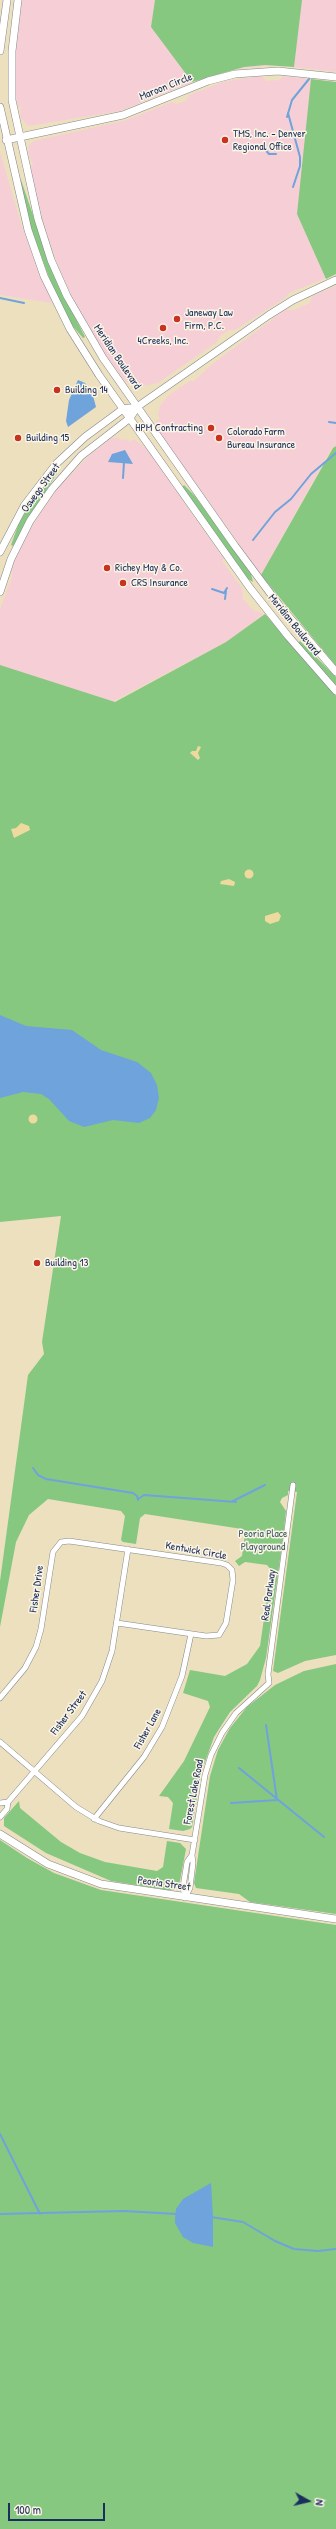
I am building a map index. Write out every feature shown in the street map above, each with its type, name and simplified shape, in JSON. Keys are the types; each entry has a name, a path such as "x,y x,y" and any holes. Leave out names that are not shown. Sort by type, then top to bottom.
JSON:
{"main road":[{"path":"0,51 2,13 7,0"},
{"name":"Meridian Boulevard","path":"18,0 15,21 11,88 19,137 38,220 60,281 89,337 137,407 261,581 336,672"},
{"path":"2,13 15,21"},
{"path":"1,26 15,21"},
{"name":"Maroon Circle","path":"6,140 126,114 211,80 235,74 278,71 336,77"},
{"name":"Meridian Boulevard","path":"0,107 6,140 26,223 49,287 75,338 123,409 257,598 336,691"},
{"path":"137,407 281,307 336,280"},
{"name":"Oswego Street","path":"0,552 7,536 27,501 57,463 85,437 123,409 137,407"},
{"name":"Oswego Street","path":"0,592 18,543 49,492 78,459 130,418 137,407"},
{"name":"Peoria Street","path":"0,1834 34,1857 74,1876 114,1887 336,1919"}],"street":[{"name":"Real Parkway","path":"269,1683 268,1670 293,1485"},
{"name":"Fisher Drive","path":"0,1698 25,1668 37,1644 52,1555 56,1546 60,1542 69,1540 128,1549"},
{"name":"Fisher Street","path":"0,1817 7,1809 8,1802 76,1723 96,1693 109,1662 117,1623 128,1549"},
{"name":"Kentwick Circle","path":"117,1623 213,1636 223,1631 233,1580 231,1568 221,1563 128,1549"},
{"name":"Fisher Lane","path":"94,1819 141,1761 162,1727 181,1681 191,1634"},
{"name":"Forest Lake Road","path":"185,1898 190,1888 193,1863 192,1855 206,1775 216,1745 239,1709 269,1683"},
{"path":"0,1742 76,1807 94,1819 116,1827 195,1840"},
{"path":"0,1803 8,1802"}],"shaded area":[{"path":"22,0 336,0 336,72 277,65 234,69 205,77 120,111 29,126 20,117 21,106 17,106 14,78 15,45"},
{"path":"261,76 267,81 279,80 284,76 336,82 336,274 289,293 285,298 235,330 229,330 220,336 217,342 158,383 136,386 133,382 131,385 123,379 102,350 75,303 60,272 40,214 30,167 33,165 28,153 29,145 34,141 127,120 172,102 177,104 187,100 189,95 226,81"},
{"path":"0,152 21,224 52,303 0,295"},
{"path":"336,286 336,446 332,448 261,575 159,432 156,421 160,419 158,415 160,406 169,395 190,381 194,381 211,365 285,310 294,310 310,303 312,296"},
{"path":"119,437 120,440 127,439 130,442 134,439 146,448 224,559 222,561 242,588 243,599 253,610 265,614 226,642 0,761 0,609 12,577 11,568 26,535 56,489 90,455 110,439"}],"green space":[{"path":"155,0 302,0 294,67 265,65 244,67 192,82 151,27"},
{"path":"311,79 336,82 336,274 326,279 297,214"},
{"path":"19,180 21,180 53,273 85,337 83,338 71,324 50,280 31,229"},
{"path":"336,446 336,666 261,575 333,448"},
{"path":"55,471 57,473 13,546 11,545 20,520"},
{"path":"184,485 195,496 251,574 253,582 248,579 182,487"},
{"name":"Peoria Place Playground","path":"265,614 336,696 336,1655 305,1661 278,1673 273,1671 297,1492 288,1491 288,1495 282,1498 280,1502 286,1511 283,1538 266,1658 260,1680 257,1686 230,1712 214,1737 201,1773 192,1827 183,1831 169,1829 173,1803 168,1797 159,1796 184,1761 210,1707 208,1701 183,1693 190,1670 225,1676 247,1664 260,1646 271,1570 267,1565 245,1562 239,1566 235,1561 242,1556 245,1534 242,1529 145,1514 140,1518 136,1544 123,1542 121,1540 125,1516 121,1511 48,1499 29,1515 16,1542 0,1627 0,1581 28,1375 44,1354 42,1342 61,1216 0,1222 0,665 115,702 226,642"},
{"path":"300,641 336,677 336,686 298,643"},
{"path":"336,1664 336,1914 250,1902 239,1894 196,1888 194,1883 210,1776 218,1750 230,1728 247,1707 275,1685 304,1671"},
{"path":"19,1801 20,1808 61,1842 80,1853 105,1862 157,1871 163,1867 167,1841 180,1843 186,1849 179,1886 174,1890 167,1890 111,1881 46,1853 4,1826 4,1818"},
{"path":"0,1840 27,1858 54,1873 101,1890 336,1925 336,2529 0,2529"}],"sand":[{"path":"198,746 201,747 198,753 200,758 198,760 190,753 192,751 196,751"},
{"path":"21,823 29,826 30,830 14,838 11,829 16,828"},
{"path":"249,869 254,874 249,879 244,874"},
{"path":"229,879 235,882 234,886 220,884 221,881"},
{"path":"278,912 281,916 279,921 270,924 265,921 265,916"},
{"path":"31,1115 35,1115 37,1119 35,1123 31,1123 29,1121 29,1117"}],"water":[{"path":"78,380 85,383 92,392 96,407 68,427 66,421 69,400"},
{"path":"125,450 133,464 108,462 112,454"},
{"path":"0,1015 26,1026 72,1030 101,1050 137,1062 151,1073 157,1085 159,1098 156,1110 150,1118 139,1123 113,1120 84,1127 69,1121 49,1099 41,1094 23,1092 0,1098"},
{"path":"211,2183 213,2247 193,2243 183,2237 175,2223 176,2209 183,2199"}],"waterway":[{"path":"287,117 292,100 309,79"},
{"path":"288,113 300,157 300,166 293,187"},
{"path":"259,147 263,147 269,154 276,154"},
{"path":"0,298 24,303"},
{"path":"329,422 336,423"},
{"path":"253,540 275,512 291,499 311,474 336,453"},
{"path":"123,478 124,462"},
{"path":"212,589 224,593 227,588"},
{"path":"225,599 226,591"},
{"path":"33,1468 38,1475 46,1479 133,1493 137,1496 138,1500"},
{"path":"233,1501 265,1485"},
{"path":"138,1499 144,1495 236,1502"},
{"path":"231,1803 277,1800 266,1725"},
{"path":"239,1768 324,1837"},
{"path":"0,2134 40,2214"},
{"path":"0,2214 124,2211 177,2214"},
{"path":"211,2217 243,2222 275,2241 294,2249 318,2251 336,2249"}],"place":[{"name":"TMS, Inc. - Denver Regional Office","path":"225,140"},
{"name":"Janeway Law Firm, P.C.","path":"177,319"},
{"name":"4Creeks, Inc.","path":"163,328"},
{"name":"Building 14","path":"57,390"},
{"name":"HPM Contracting","path":"211,428"},
{"name":"Building 15","path":"18,438"},
{"name":"Colorado Farm Bureau Insurance","path":"219,438"},
{"name":"Richey May & Co.","path":"107,568"},
{"name":"CRS Insurance","path":"123,583"},
{"name":"Building 13","path":"37,1263"}]}
